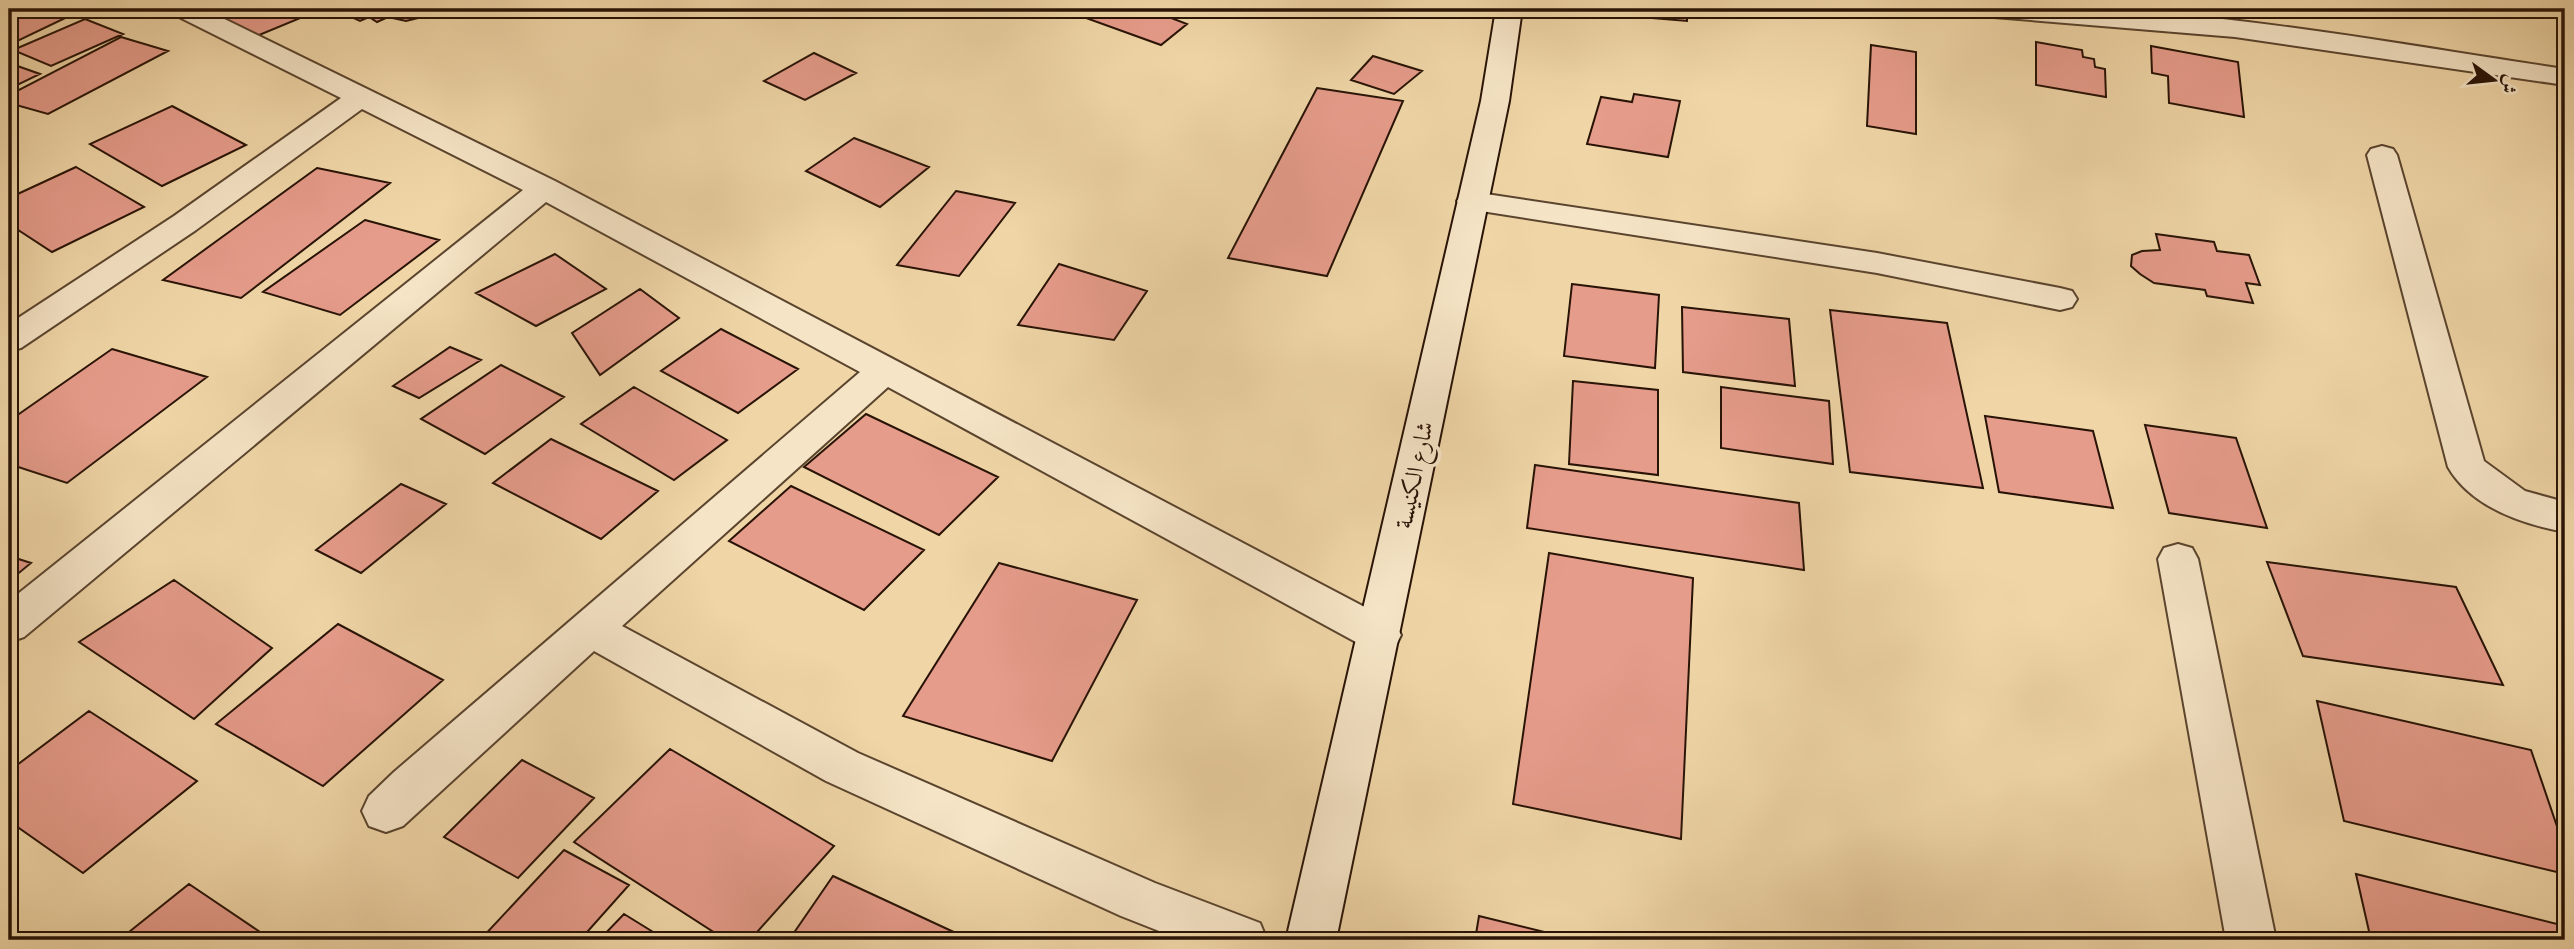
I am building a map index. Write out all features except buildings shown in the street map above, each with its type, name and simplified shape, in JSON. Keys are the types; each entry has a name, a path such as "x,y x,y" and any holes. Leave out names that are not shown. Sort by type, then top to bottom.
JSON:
{"street":[{"path":"184,9 544,188 1380,635"},
{"name":"شارع الكنيسة","path":"1311,940 1473,201 1494,101 1509,9"},
{"path":"1994,9 2235,29 2565,77"},
{"path":"9,340 185,223 359,97"},
{"path":"2382,155 2467,467 2496,494 2523,508 2565,517"},
{"path":"9,625 544,188"},
{"path":"1473,201 1877,263 2060,299"},
{"path":"386,811 589,628 884,371"},
{"path":"2178,559 2250,940"},
{"path":"589,628 842,767 1139,900 1242,940"}]}
